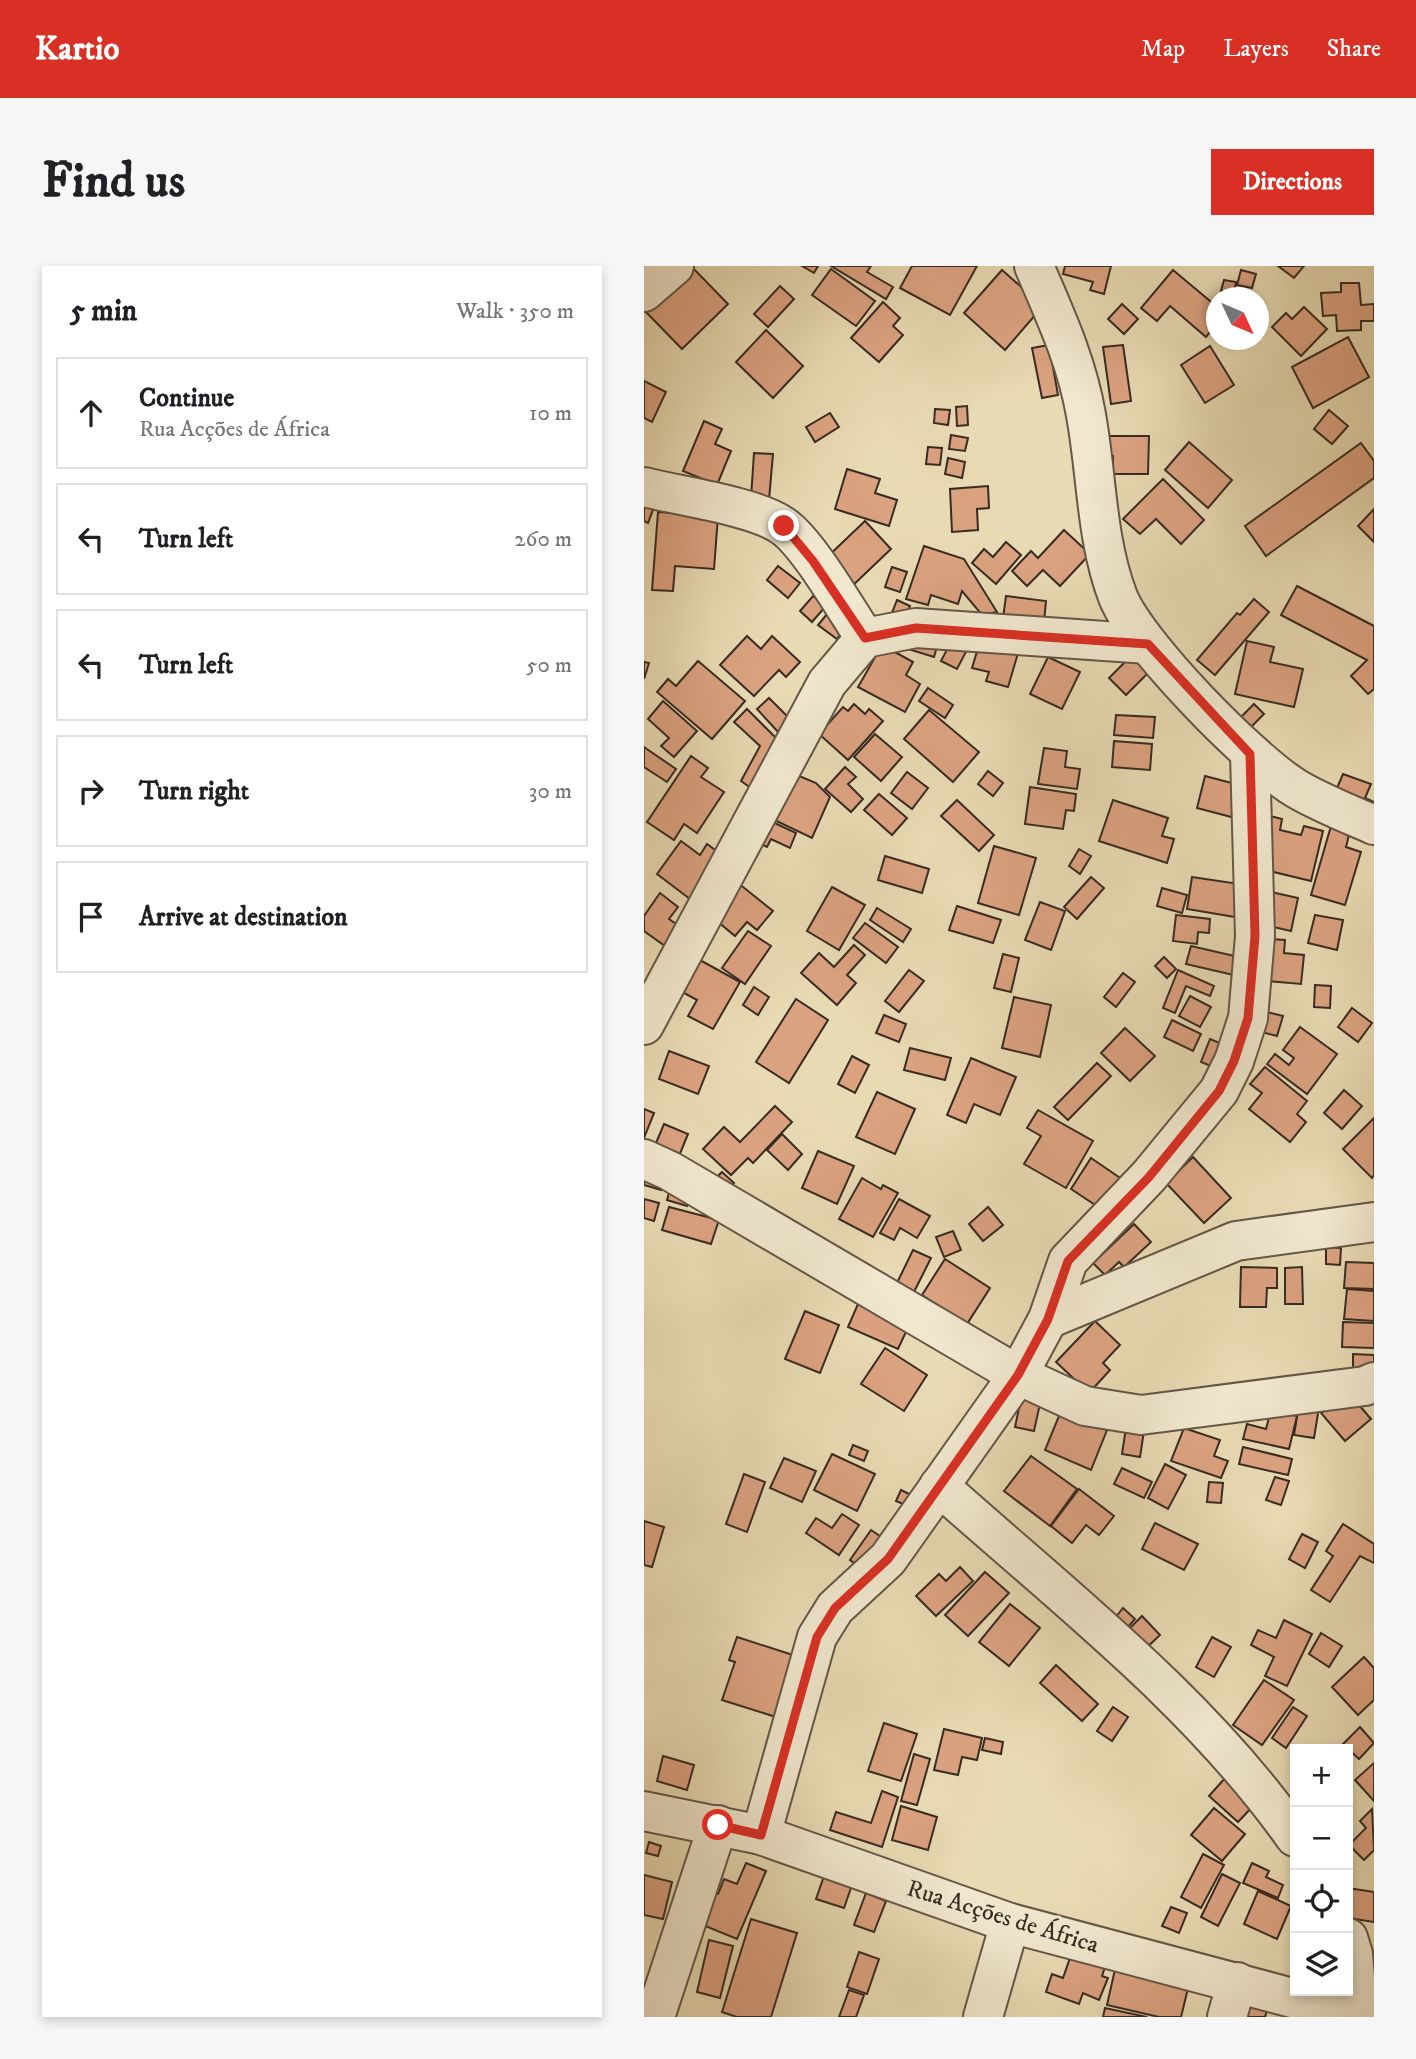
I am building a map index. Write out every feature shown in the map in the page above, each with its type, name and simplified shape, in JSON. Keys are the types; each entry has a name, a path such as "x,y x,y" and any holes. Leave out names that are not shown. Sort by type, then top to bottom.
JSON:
{"street":[{"path":"644,292 674,266"},
{"path":"1034,266 1072,357 1086,414 1105,549 1119,599 1148,644 1250,754 1297,789 1374,825"},
{"path":"644,487 754,514 784,526 813,561 865,638"},
{"path":"644,1025 827,683 865,638 916,628 1148,644"},
{"path":"761,1835 817,1637 835,1608 888,1559 1018,1375 1048,1319 1068,1261 1149,1177 1219,1091 1234,1061 1248,1018 1255,936 1250,754"},
{"path":"644,1159 670,1171 1018,1375 1086,1406 1141,1415 1365,1385 1374,1381"},
{"path":"1048,1319 1236,1241 1374,1222"},
{"path":"939,1486 1167,1690 1257,1783 1290,1830"},
{"name":"Rua Acções de África","path":"644,1811 761,1835 1232,2000 1361,2016"},
{"path":"654,2017 718,1825"},
{"path":"983,2017 1010,1923"},
{"path":"1353,1954 1361,2016"}],"building":[{"path":"691,266 728,304 682,349 645,311"},
{"path":"802,266 818,266 814,273"},
{"path":"831,266 871,266 867,272 893,287 886,299"},
{"path":"912,266 977,266 950,315 900,288"},
{"path":"1065,266 1111,266 1104,294 1090,290 1093,282 1063,274"},
{"path":"1278,266 1304,266 1294,278"},
{"path":"831,269 875,301 856,326 812,295"},
{"path":"1002,270 1043,306 1005,350 964,313"},
{"path":"1173,270 1206,298 1206,337 1170,306 1157,321 1141,308"},
{"path":"1241,270 1256,274 1252,287 1237,285"},
{"path":"1224,280 1236,282 1235,287 1222,287"},
{"path":"1341,283 1359,283 1361,305 1374,304 1374,321 1361,321 1361,330 1337,331 1336,315 1323,316 1321,293 1341,292"},
{"path":"780,286 794,299 768,327 754,314"},
{"path":"883,302 900,318 893,326 903,335 879,362 851,338"},
{"path":"1122,304 1138,319 1124,334 1108,319"},
{"path":"1304,307 1327,329 1301,356 1272,327 1286,313 1292,319"},
{"path":"766,330 803,366 773,398 736,362"},
{"path":"1348,337 1369,377 1313,408 1292,367"},
{"path":"1049,345 1058,395 1042,398 1032,348"},
{"path":"1123,345 1131,401 1111,404 1103,347"},
{"path":"1206,349 1212,350 1234,385 1205,403 1181,365"},
{"path":"644,381 666,392 652,422 644,418"},
{"path":"967,406 968,425 957,426 956,407"},
{"path":"935,409 950,410 948,425 934,423"},
{"path":"1329,410 1348,426 1332,444 1314,429"},
{"path":"830,413 839,427 815,442 806,427"},
{"path":"704,421 722,429 715,444 731,451 717,485 683,471"},
{"path":"951,435 968,438 965,451 949,449"},
{"path":"1102,436 1149,436 1148,474 1113,474 1113,456 1102,456"},
{"path":"1189,442 1232,480 1208,508 1165,470"},
{"path":"1361,443 1374,461 1374,478 1266,556 1245,526"},
{"path":"928,447 942,448 940,465 926,464"},
{"path":"754,453 773,454 769,500 751,498"},
{"path":"948,458 965,462 962,478 945,474"},
{"path":"847,469 880,479 875,493 897,500 889,526 835,509"},
{"path":"1163,479 1204,520 1181,544 1156,519 1140,534 1123,519"},
{"path":"988,486 989,508 977,509 978,530 952,532 950,489"},
{"path":"644,494 657,499 648,523 644,521"},
{"path":"1374,509 1374,542 1358,526"},
{"path":"658,512 718,516 714,569 675,566 673,591 652,590"},
{"path":"865,521 891,549 849,589 823,561"},
{"path":"1064,530 1090,554 1060,586 1043,570 1027,586 1012,571 1031,551 1038,558"},
{"path":"1006,542 1021,555 996,584 972,563 984,549 993,557"},
{"path":"924,546 964,559 997,612 982,615 962,591 958,604 931,595 928,605 906,599"},
{"path":"778,566 800,583 788,598 767,580"},
{"path":"892,567 907,572 900,592 885,587"},
{"path":"1297,586 1374,626 1374,689 1368,694 1351,676 1367,660 1281,615"},
{"path":"813,596 826,606 812,622 800,611"},
{"path":"1006,596 1046,601 1044,622 1003,618"},
{"path":"1254,599 1269,612 1215,675 1197,660 1237,613 1240,615"},
{"path":"897,600 910,606 904,622 890,618"},
{"path":"831,609 849,623 837,639 818,625"},
{"path":"747,636 761,649 772,636 800,662 786,677 779,670 754,696 720,665"},
{"path":"953,638 969,646 957,669 941,661"},
{"path":"981,638 1019,650 1008,687 986,681 989,672 972,668"},
{"path":"1247,641 1274,647 1270,662 1303,669 1294,707 1235,694"},
{"path":"938,643 934,657 905,648"},
{"path":"882,645 913,662 906,675 920,684 905,712 858,687"},
{"path":"1132,655 1149,672 1126,695 1109,678"},
{"path":"1048,657 1080,672 1062,709 1030,694"},
{"path":"698,661 745,701 712,739 657,692 668,679 676,686"},
{"path":"644,662 649,663 644,679"},
{"path":"928,688 953,705 945,718 919,701"},
{"path":"769,698 792,721 779,733 757,709"},
{"path":"663,701 697,731 674,757 661,746 669,738 648,719"},
{"path":"854,704 865,714 869,709 883,721 848,760 819,734 843,707 848,711"},
{"path":"1254,704 1264,714 1250,728 1240,718"},
{"path":"747,709 783,745 758,793 741,781 760,746 734,722"},
{"path":"929,710 979,752 953,782 904,739"},
{"path":"1116,715 1155,717 1153,738 1114,735"},
{"path":"875,734 902,757 881,781 854,757"},
{"path":"1114,741 1152,744 1150,770 1112,767"},
{"path":"644,747 676,769 667,782 644,767"},
{"path":"1044,748 1067,751 1065,767 1080,769 1077,789 1038,784"},
{"path":"691,756 708,768 701,777 724,792 697,833 684,824 674,840 647,822"},
{"path":"845,767 856,777 848,784 863,799 851,812 825,789"},
{"path":"785,770 816,783 830,797 812,838 766,816"},
{"path":"988,771 1003,783 993,796 978,784"},
{"path":"907,772 928,788 912,809 891,793"},
{"path":"1343,774 1371,784 1365,798 1374,802 1374,813 1331,802"},
{"path":"1205,776 1243,786 1235,818 1197,808"},
{"path":"1030,787 1076,794 1074,811 1066,810 1063,829 1025,824"},
{"path":"879,794 907,818 892,835 864,810"},
{"path":"957,800 994,835 979,851 941,816"},
{"path":"1113,800 1168,818 1162,836 1174,839 1167,863 1099,841"},
{"path":"1270,816 1282,819 1280,830 1301,835 1304,826 1323,831 1311,881 1257,868"},
{"path":"764,818 796,833 790,848 771,839 767,847 754,841"},
{"path":"1331,826 1350,831 1346,847 1361,852 1345,905 1311,895"},
{"path":"681,841 700,855 707,844 730,861 690,899 657,874"},
{"path":"994,846 1036,858 1019,915 978,903"},
{"path":"1079,849 1091,856 1080,874 1069,866"},
{"path":"885,856 929,869 922,893 878,880"},
{"path":"1091,877 1104,888 1077,919 1064,907"},
{"path":"1192,877 1246,885 1241,918 1187,909"},
{"path":"738,883 773,911 757,930 747,922 735,936 711,916"},
{"path":"832,887 865,905 839,950 807,931"},
{"path":"1162,888 1187,895 1182,913 1157,906"},
{"path":"1271,892 1298,898 1291,931 1264,925"},
{"path":"660,893 678,907 669,919 679,926 665,946 644,931 644,916"},
{"path":"1040,902 1065,911 1051,950 1025,940"},
{"path":"957,906 1001,920 993,943 949,930"},
{"path":"877,908 911,929 903,942 870,920"},
{"path":"1176,915 1210,919 1209,933 1198,932 1197,944 1173,941"},
{"path":"1315,915 1343,920 1337,950 1308,943"},
{"path":"865,923 898,947 886,963 853,938"},
{"path":"748,931 771,946 745,984 722,968"},
{"path":"1269,939 1285,940 1284,953 1304,955 1301,984 1266,981"},
{"path":"854,945 865,955 847,975 856,983 837,1005 801,973 819,953 834,967"},
{"path":"1191,946 1243,958 1238,976 1186,964"},
{"path":"1003,954 1019,958 1011,992 994,988"},
{"path":"1164,957 1176,969 1167,978 1155,966"},
{"path":"698,959 740,982 713,1029 688,1016 697,1000 673,987"},
{"path":"909,970 924,981 899,1012 885,1001"},
{"path":"1178,970 1214,986 1210,996 1186,986 1175,1013 1163,1008"},
{"path":"1123,973 1135,982 1116,1007 1104,997"},
{"path":"1315,985 1331,986 1330,1008 1314,1007"},
{"path":"754,987 769,997 758,1015 743,1005"},
{"path":"1190,996 1211,1007 1200,1027 1179,1016"},
{"path":"1014,997 1051,1005 1040,1057 1002,1048"},
{"path":"796,999 828,1020 789,1083 756,1062"},
{"path":"1352,1008 1372,1023 1358,1042 1338,1027"},
{"path":"1259,1010 1283,1016 1277,1036 1254,1030"},
{"path":"884,1015 906,1024 899,1042 876,1033"},
{"path":"1172,1020 1201,1034 1193,1051 1164,1037"},
{"path":"1300,1027 1337,1054 1307,1094 1267,1064 1275,1054 1289,1065 1294,1058 1283,1050"},
{"path":"1125,1028 1155,1056 1130,1081 1101,1053"},
{"path":"1210,1039 1227,1046 1218,1069 1201,1062"},
{"path":"910,1048 951,1058 945,1080 904,1070"},
{"path":"669,1051 709,1066 698,1094 659,1079"},
{"path":"852,1056 869,1065 855,1093 838,1084"},
{"path":"971,1058 1016,1077 1000,1115 974,1104 966,1123 947,1115"},
{"path":"1097,1063 1111,1076 1068,1120 1054,1107"},
{"path":"1265,1067 1307,1101 1297,1114 1306,1122 1290,1142 1249,1109 1262,1093 1250,1084"},
{"path":"1344,1090 1362,1106 1342,1129 1324,1113"},
{"path":"877,1092 915,1109 895,1154 856,1137"},
{"path":"775,1106 792,1122 753,1163 748,1158 731,1175 703,1149 724,1127 740,1142"},
{"path":"644,1109 654,1113 644,1138"},
{"path":"1038,1110 1093,1141 1066,1188 1024,1164 1041,1136 1027,1128"},
{"path":"1374,1118 1374,1175 1372,1178 1343,1149"},
{"path":"664,1124 688,1134 677,1161 653,1150"},
{"path":"782,1134 802,1154 788,1170 767,1150"},
{"path":"818,1151 854,1166 837,1204 802,1188"},
{"path":"1193,1157 1231,1198 1204,1223 1166,1183"},
{"path":"1091,1158 1129,1184 1109,1214 1071,1189"},
{"path":"644,1168 666,1174 661,1190 644,1185"},
{"path":"722,1172 734,1183 724,1194 711,1183"},
{"path":"862,1178 881,1189 883,1185 898,1193 873,1237 839,1219"},
{"path":"671,1186 691,1192 687,1206 667,1200"},
{"path":"644,1199 659,1203 654,1221 644,1218"},
{"path":"899,1199 930,1216 917,1238 900,1228 894,1240 880,1233"},
{"path":"669,1207 719,1220 711,1244 662,1230"},
{"path":"988,1207 1003,1225 983,1241 969,1224"},
{"path":"1134,1224 1151,1242 1124,1267 1119,1262 1105,1275 1093,1263"},
{"path":"953,1231 961,1250 944,1257 936,1237"},
{"path":"1326,1247 1341,1248 1340,1265 1326,1264"},
{"path":"913,1250 931,1258 912,1296 895,1287"},
{"path":"945,1259 990,1288 967,1324 922,1295"},
{"path":"1346,1262 1374,1263 1374,1289 1344,1288"},
{"path":"1241,1267 1277,1268 1277,1288 1267,1288 1266,1307 1240,1307"},
{"path":"1302,1267 1303,1304 1285,1304 1285,1268"},
{"path":"1347,1289 1374,1291 1374,1321 1344,1319"},
{"path":"861,1297 912,1319 898,1349 848,1327"},
{"path":"805,1311 839,1325 820,1373 785,1359"},
{"path":"1095,1321 1120,1345 1103,1363 1110,1370 1089,1393 1056,1362"},
{"path":"1343,1322 1374,1323 1374,1348 1342,1347"},
{"path":"885,1348 927,1375 904,1411 861,1384"},
{"path":"1353,1354 1374,1355 1374,1373 1353,1372"},
{"path":"1348,1392 1371,1419 1345,1441 1321,1413"},
{"path":"1022,1394 1041,1399 1034,1431 1015,1427"},
{"path":"1300,1398 1320,1401 1314,1438 1294,1435"},
{"path":"1271,1410 1297,1416 1289,1449 1243,1439 1247,1424 1266,1429"},
{"path":"1061,1411 1107,1430 1091,1470 1045,1450"},
{"path":"1127,1421 1145,1424 1140,1457 1122,1454"},
{"path":"1184,1428 1220,1440 1214,1456 1228,1461 1221,1478 1171,1461"},
{"path":"853,1445 868,1451 864,1461 849,1455"},
{"path":"1243,1447 1292,1459 1288,1475 1239,1464"},
{"path":"832,1454 875,1474 857,1511 814,1490"},
{"path":"1031,1456 1077,1489 1050,1526 1004,1491"},
{"path":"784,1458 816,1471 802,1502 770,1488"},
{"path":"1165,1464 1186,1475 1168,1509 1148,1498"},
{"path":"1122,1468 1152,1482 1144,1498 1114,1484"},
{"path":"744,1474 765,1482 747,1532 726,1524"},
{"path":"1275,1477 1289,1481 1281,1505 1266,1500"},
{"path":"1209,1482 1223,1483 1221,1503 1207,1502"},
{"path":"1079,1489 1114,1516 1099,1535 1086,1525 1072,1543 1051,1526"},
{"path":"901,1490 917,1498 912,1508 896,1501"},
{"path":"842,1514 859,1525 839,1555 806,1533 816,1518 832,1528"},
{"path":"644,1521 664,1527 652,1567 644,1565"},
{"path":"1155,1523 1198,1544 1184,1570 1142,1549"},
{"path":"1343,1524 1374,1544 1374,1563 1360,1556 1330,1602 1311,1590 1333,1556 1326,1551"},
{"path":"871,1530 886,1540 865,1571 850,1560"},
{"path":"1302,1534 1318,1542 1305,1568 1289,1559"},
{"path":"960,1567 973,1581 936,1616 916,1596 939,1574 946,1581"},
{"path":"985,1572 1009,1593 968,1636 945,1615"},
{"path":"1010,1604 1040,1628 1009,1666 979,1642"},
{"path":"1123,1608 1135,1619 1127,1628 1115,1618"},
{"path":"1142,1616 1160,1635 1143,1651 1125,1633"},
{"path":"1284,1620 1312,1634 1287,1686 1265,1676 1274,1657 1251,1645 1258,1630 1276,1638"},
{"path":"1321,1633 1342,1646 1329,1667 1309,1654"},
{"path":"737,1637 799,1657 779,1718 722,1700 735,1662 729,1660"},
{"path":"1212,1637 1231,1647 1214,1677 1196,1667"},
{"path":"1364,1657 1374,1668 1374,1700 1358,1715 1332,1687"},
{"path":"1056,1665 1098,1704 1082,1721 1040,1683"},
{"path":"1264,1680 1294,1700 1262,1745 1233,1725"},
{"path":"1113,1707 1128,1717 1112,1741 1097,1731"},
{"path":"1293,1707 1307,1716 1286,1748 1272,1738"},
{"path":"884,1723 917,1734 901,1781 868,1771"},
{"path":"1360,1727 1374,1743 1359,1759 1353,1753 1353,1744 1343,1744"},
{"path":"944,1729 982,1738 977,1760 962,1757 958,1775 934,1770"},
{"path":"985,1738 1003,1742 1001,1754 982,1750"},
{"path":"914,1754 930,1759 917,1805 901,1801"},
{"path":"663,1756 694,1765 687,1790 657,1781"},
{"path":"1374,1763 1374,1801 1355,1780"},
{"path":"1225,1778 1254,1805 1238,1822 1209,1796"},
{"path":"882,1791 898,1797 882,1847 830,1830 836,1812 871,1823"},
{"path":"901,1806 937,1817 928,1850 892,1840"},
{"path":"1214,1808 1245,1834 1222,1861 1191,1835"},
{"path":"1372,1809 1374,1850 1364,1860 1353,1849 1353,1841 1366,1828 1360,1821"},
{"path":"649,1842 661,1846 658,1856 646,1853"},
{"path":"1203,1854 1224,1865 1201,1908 1181,1897"},
{"path":"746,1863 766,1871 737,1939 693,1921 706,1890 718,1894 724,1879 737,1884"},
{"path":"1252,1863 1269,1871 1266,1877 1283,1885 1278,1898 1243,1883"},
{"path":"825,1873 853,1882 844,1908 816,1899"},
{"path":"1222,1874 1240,1883 1218,1926 1201,1917"},
{"path":"644,1875 672,1882 663,1919 644,1915"},
{"path":"1353,1889 1374,1892 1374,1922 1353,1919"},
{"path":"1258,1891 1290,1906 1277,1939 1244,1924"},
{"path":"866,1893 886,1901 874,1932 854,1925"},
{"path":"1171,1907 1187,1913 1179,1933 1162,1926"},
{"path":"751,1919 797,1933 771,2017 737,2017 722,2012"},
{"path":"709,1940 733,1946 720,1998 697,1992"},
{"path":"859,1952 879,1959 867,1994 847,1987"},
{"path":"1072,1952 1106,1964 1102,1976 1108,1978 1099,2000 1083,1993 1079,2004 1046,1992 1052,1974 1063,1978"},
{"path":"1118,1956 1189,1984 1181,2017 1159,2017 1107,2005"},
{"path":"849,1990 864,1995 856,2017 839,2017"},
{"path":"1251,1996 1270,2001 1265,2017 1245,2017"},
{"path":"1105,2008 1147,2017 1103,2017"}],"route":[{"path":"718,1825 761,1835 817,1637 835,1608 888,1559 1018,1375 1048,1319 1068,1261 1149,1177 1219,1091 1234,1061 1248,1018 1255,936 1250,754 1148,644 916,628 865,638 813,561 784,526"}]}
